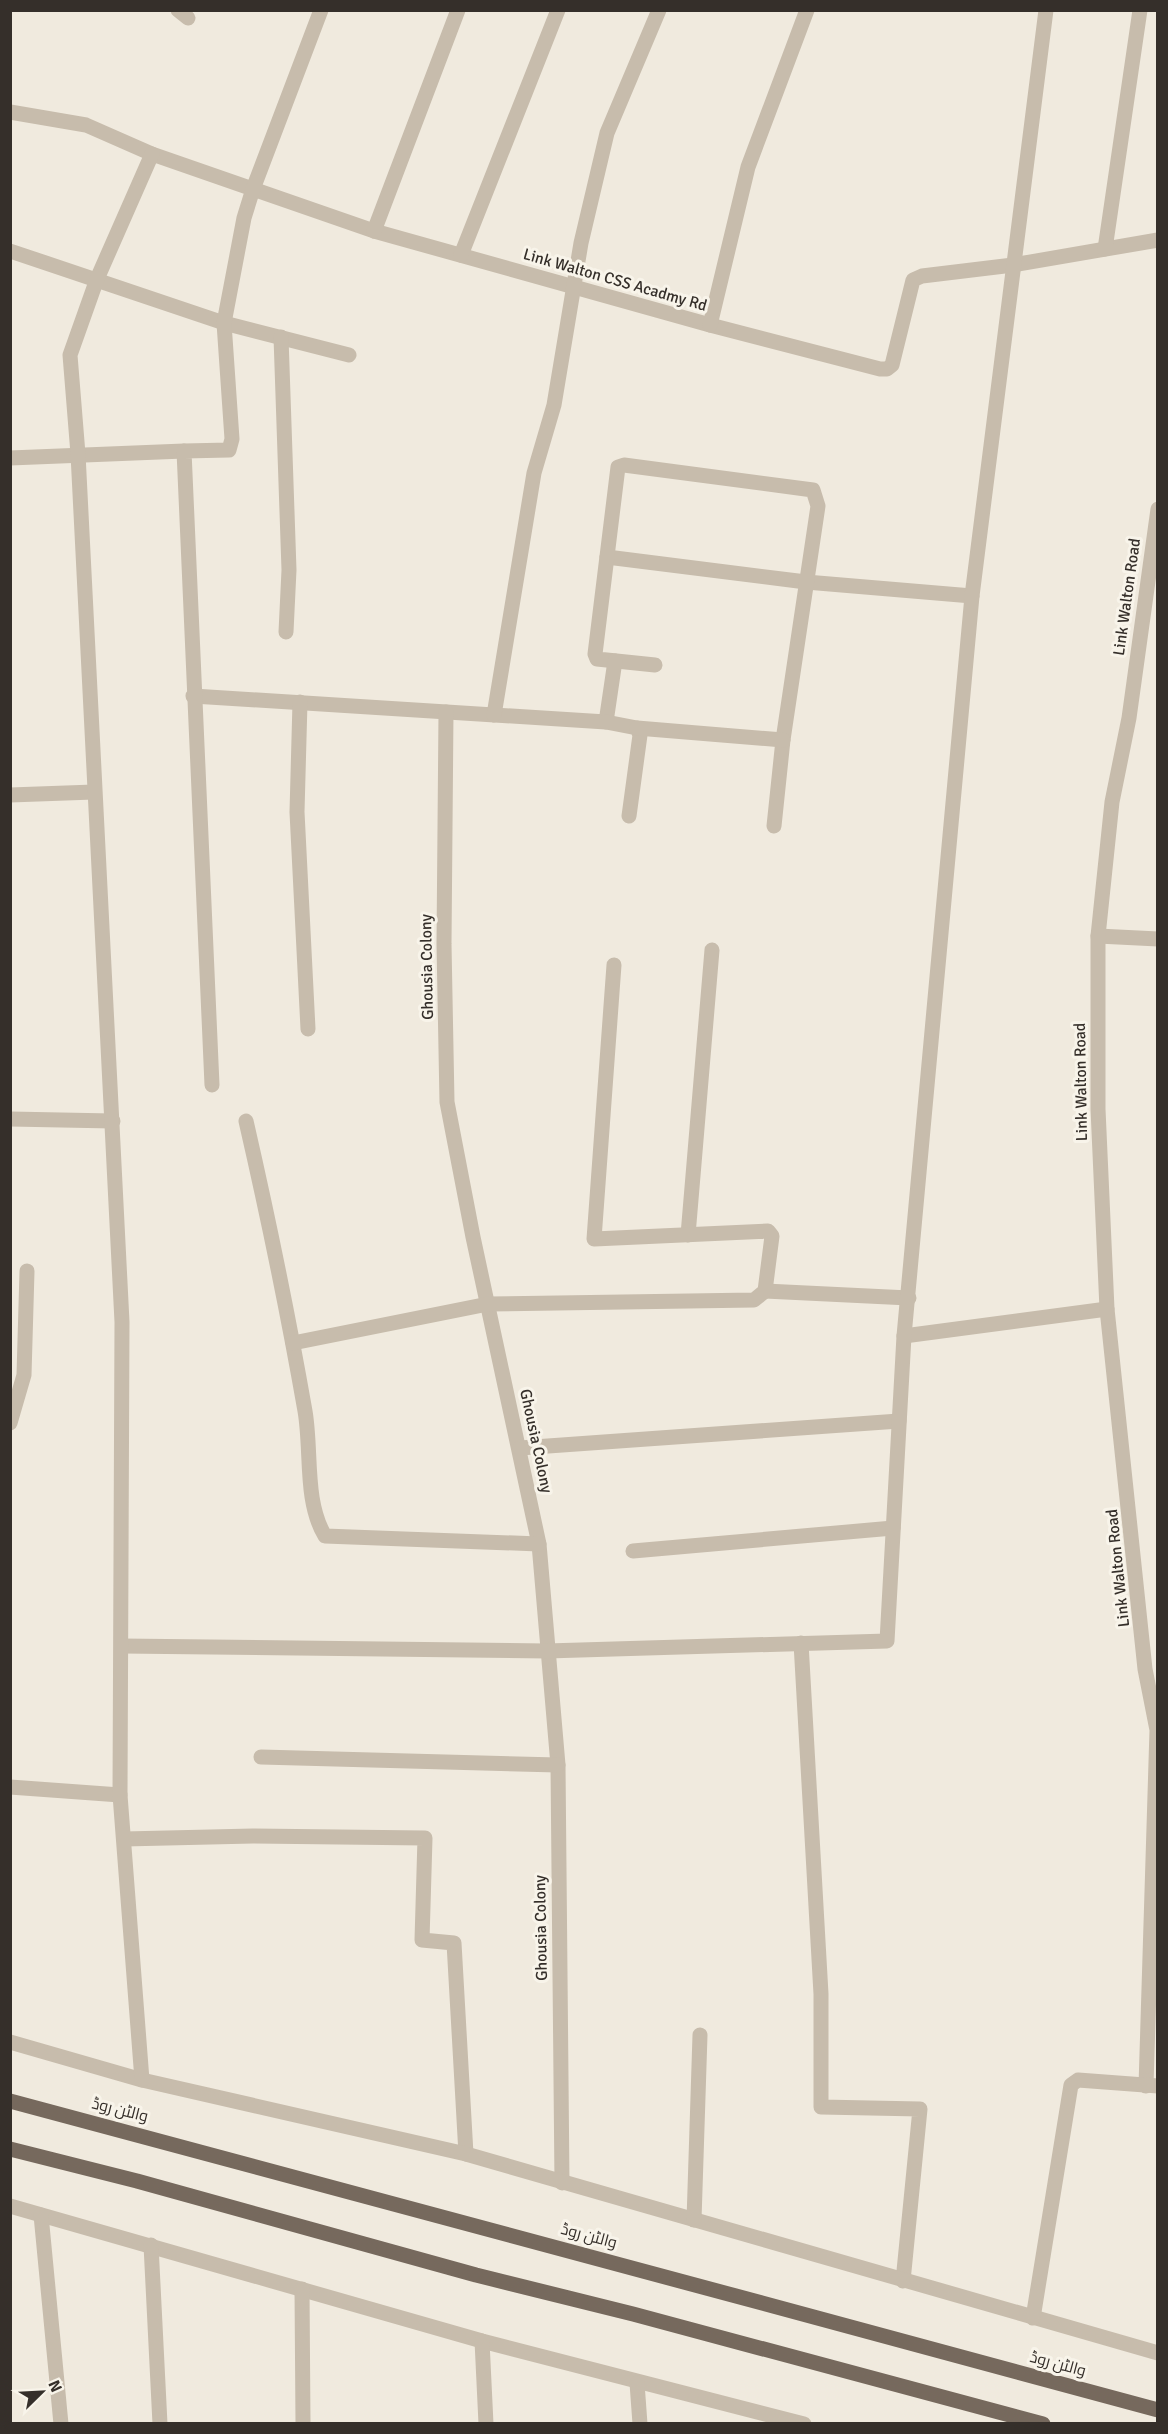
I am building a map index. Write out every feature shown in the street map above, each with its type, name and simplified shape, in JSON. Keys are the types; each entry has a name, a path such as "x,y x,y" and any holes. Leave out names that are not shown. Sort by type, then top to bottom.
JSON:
{"main road":[{"name":"والٹن روڈ","path":"10,2101 673,2277 897,2341 1158,2410"},
{"path":"10,2149 137,2181 476,2275 645,2317 1044,2424"}],"street":[{"path":"10,458 229,450 232,439 224,322 253,189 321,10"},
{"path":"374,231 458,10"},
{"path":"461,255 558,10"},
{"path":"494,715 534,473 554,405 581,243 607,133 659,10"},
{"path":"710,325 748,167 807,10"},
{"path":"122,1646 547,1651 886,1641 904,1336 972,596 1046,10"},
{"path":"1105,249 1140,10"},
{"name":"Link Walton CSS Acadmy Rd","path":"11,114 86,125 152,154 374,231 710,325 887,369 892,365 914,280 922,276 1013,265 1154,241"},
{"path":"142,2080 120,1795 122,1322 78,454 70,355 97,279 152,154"},
{"path":"1154,241 1158,227"},
{"path":"10,251 224,322 349,355"},
{"path":"281,338 289,570 286,632"},
{"path":"183,451 212,1085"},
{"path":"655,665 597,659 596,654 618,467 624,465 813,490 818,506 783,740 774,826"},
{"name":"Link Walton Road","path":"1152,2086 1157,1730 1145,1669 1151,1641 1107,1309 1098,1109 1098,936 1112,802 1129,718 1158,509"},
{"path":"607,557 806,582 972,596"},
{"path":"606,722 615,661"},
{"path":"193,696 606,722 637,728 783,740"},
{"path":"300,702 297,812 308,1029"},
{"name":"Ghousia Colony","path":"446,712 444,944 447,1102 539,1544 558,1765 562,2183"},
{"path":"629,816 640,735 637,728"},
{"path":"10,795 94,792"},
{"path":"1098,936 1158,939"},
{"path":"688,1234 712,950"},
{"path":"614,965 594,1239 768,1231 772,1236 765,1291"},
{"path":"10,1119 113,1121"},
{"path":"246,1120 306,1415 316,1520 325,1536 539,1544"},
{"path":"10,1423 24,1375 27,1271"},
{"path":"293,1343 488,1304 754,1300 765,1291 909,1298"},
{"path":"904,1336 1107,1309"},
{"path":"520,1448 899,1421"},
{"path":"633,1551 893,1528"},
{"path":"801,1643 821,1994 820,2107 920,2109 903,2281"},
{"path":"261,1756 558,1765"},
{"path":"10,1787 120,1795"},
{"path":"124,1839 253,1836 425,1838 422,1940 454,1943 466,2154"},
{"path":"694,2220 700,2035"},
{"path":"10,2042 142,2080 466,2154 1158,2353"},
{"path":"1033,2318 1071,2085 1078,2080 1152,2086"},
{"path":"10,2206 482,2342 804,2424"},
{"path":"41,2215 61,2424"},
{"path":"151,2245 160,2424"},
{"path":"302,2289 303,2424"},
{"path":"482,2342 486,2424"},
{"path":"637,2383 639,2424"}]}
